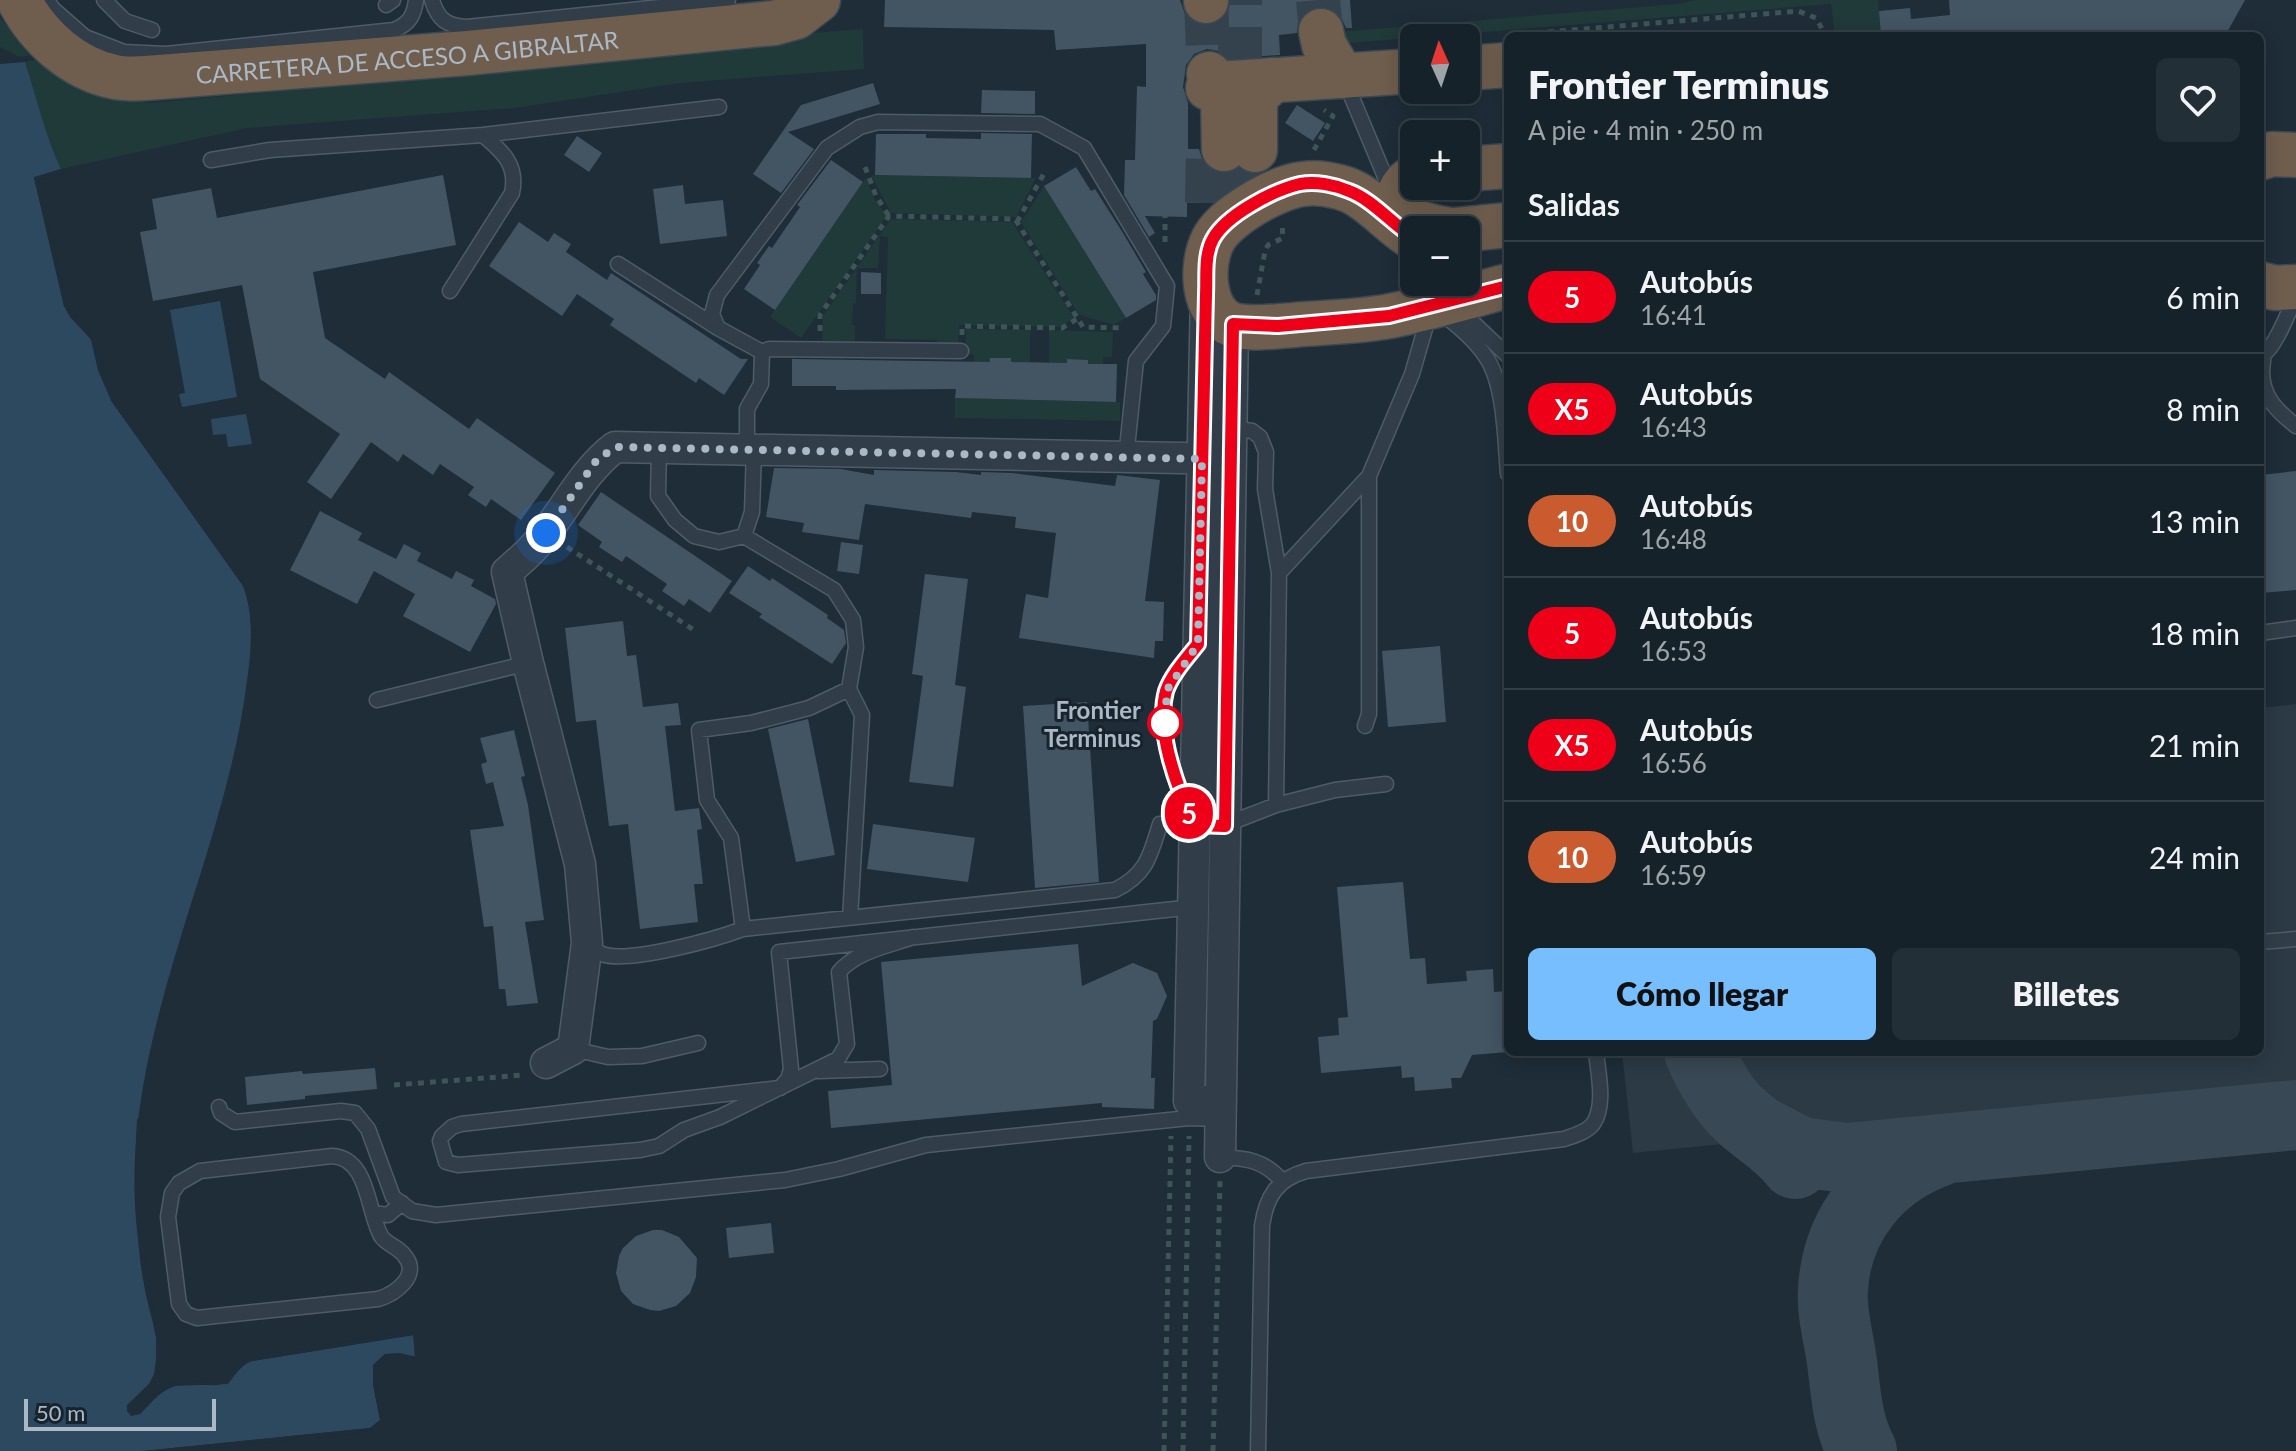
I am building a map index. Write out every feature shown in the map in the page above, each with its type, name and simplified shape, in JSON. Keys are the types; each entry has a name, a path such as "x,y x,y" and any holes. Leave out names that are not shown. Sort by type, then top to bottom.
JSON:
{"highway":[{"name":"CARRETERA DE ACCESO A GIBRALTAR","path":"19,0 42,34 76,64 117,78 453,54 774,23 796,17 818,0"},
{"path":"1321,31 1324,45 1342,76"},
{"path":"1480,62 1504,52"},
{"path":"1232,80 1400,72"},
{"path":"1232,80 1226,210 1265,327 1389,316 1491,290"},
{"path":"1226,210 1255,97 1232,80"},
{"path":"2264,157 2296,155"},
{"path":"1480,168 1504,166"},
{"path":"1226,210 1303,184 1328,184 1409,206"},
{"path":"1480,228 1504,225"},
{"path":"1480,249 1504,245"}],"street":[{"path":"1220,1168 1225,826 1216,459 1232,428 1226,210"},
{"path":"1221,1110 1189,1101 1198,644 1216,459 1226,210"},
{"path":"546,1063 573,1049 587,943 580,864 507,572 546,533 596,461 615,447 1216,459"}],"lane":[{"path":"47,0 85,37 124,52 166,54 394,30 410,20 416,0"},
{"path":"104,0 125,21 152,30"},
{"path":"432,0 437,14 447,24 467,27 728,0"},
{"path":"1342,76 1354,96 1387,185 1409,206"},
{"path":"211,160 270,150 483,135 719,107"},
{"path":"718,328 712,314 717,295 827,148 860,127 878,122 1040,124 1084,148 1167,286 1163,326 1136,361 1126,458"},
{"path":"450,291 512,193 515,180 511,164 503,152 483,135"},
{"path":"618,264 718,328 762,352"},
{"path":"1491,290 1467,302 1466,316 1504,352"},
{"path":"2264,349 2272,348 2288,299"},
{"path":"1279,573 1369,476 1412,374 1432,306 1467,335 1491,364 1504,441"},
{"path":"762,352 769,349 961,351"},
{"path":"744,536 752,512 747,409 761,384 762,352"},
{"path":"2264,381 2271,406 2296,426"},
{"path":"1232,428 1252,431 1265,444 1265,489 1279,573 1276,805"},
{"path":"659,448 658,496 675,520 694,536 719,542 744,536 834,590 853,620 856,647 849,689 862,715 850,918"},
{"path":"1365,726 1369,714 1369,476"},
{"path":"2264,632 2296,628"},
{"path":"377,700 528,663"},
{"path":"743,929 731,838 707,800 699,730 751,723 809,708 849,689"},
{"path":"587,943 603,954 628,954 705,942 743,929 1115,890 1136,878 1144,869 1160,824 1225,826 1276,805 1335,790 1386,784"},
{"path":"819,947 831,953 839,972 847,1044 838,1059 817,1071 720,1117 684,1130 659,1146 458,1165 446,1162 442,1136 461,1124 780,1088 788,1079 790,1057 779,952 819,947 1193,907"},
{"path":"839,972 845,964 864,954 913,937"},
{"path":"2264,942 2296,939"},
{"path":"573,1049 608,1057 642,1056 698,1043"},
{"path":"1258,1451 1262,1226 1268,1199 1282,1181 1306,1171 1564,1139 1593,1124 1598,1108 1596,1056"},
{"path":"790,1057 796,1068 817,1071 880,1069"},
{"path":"219,1107 221,1113 235,1122 341,1111 355,1113 368,1129 393,1197 412,1211 436,1215 785,1180 926,1145 1189,1118 1221,1110"},
{"path":"339,1156 350,1163 364,1183 373,1213 382,1238 409,1262 408,1276 398,1290 388,1296 197,1318 181,1310 168,1205 172,1193 188,1176 200,1171 339,1156"},
{"path":"1220,1168 1246,1158 1273,1171 1282,1181"},
{"path":"373,1213 388,1215 402,1203"}],"path":[{"path":"1643,32 1798,11 1816,18 1824,32"},
{"path":"865,167 876,196 889,216"},
{"path":"1017,222 1046,170"},
{"path":"1165,216 1165,246 1226,210"},
{"path":"889,216 1015,219 1083,327 1124,328"},
{"path":"819,349 820,315 889,216"},
{"path":"961,351 962,326 1062,328 1077,319"},
{"path":"546,533 694,630"},
{"path":"394,1085 523,1076 546,1063"},
{"path":"1183,1451 1189,1118"},
{"path":"1213,1451 1220,1168"}],"shaded area":[{"path":"2296,704 2296,1087 1633,1153 1622,1056 2264,1056 2264,708"}],"green space":[{"path":"1696,0 1878,0 1881,32 1834,32 1831,4 1480,32 1480,24 1433,24"},
{"path":"0,17 30,55 20,57 0,47"},
{"path":"1400,27 1400,39 1346,43 1336,32"},
{"path":"863,29 864,69 680,83 515,108 247,128 61,169 25,62 41,58 103,94 148,103 766,47 800,34"},
{"path":"871,175 1036,178 1016,217 891,213"},
{"path":"866,178 874,198 887,216 801,338 770,317"},
{"path":"1044,186 1126,318 1114,325 1079,315 1021,222"},
{"path":"891,219 1012,222 1074,318 1061,327 959,325 958,346 938,346 937,340 885,339 888,237 880,236 878,268 857,268 852,324 855,325 855,344 822,344 823,316"},
{"path":"966,329 1030,330 1030,362 991,358 990,362 974,362 974,355 965,354"},
{"path":"1049,330 1113,332 1112,357 1103,357 1103,364 1068,359 1067,363 1049,363"},
{"path":"955,398 1120,402 1120,421 955,418"}],"water":[{"path":"25,62 61,169 34,178 64,306 91,340 98,370 112,402 243,586 251,623 246,688 229,777 164,994 143,1085 135,1157 135,1206 142,1275 158,1352 153,1378 127,1411 140,1414 157,1397 176,1386 223,1383 252,1361 414,1335 415,1357 400,1353 385,1354 373,1365 373,1385 380,1420 370,1428 143,1451 0,1451 0,64"},
{"path":"220,301 237,397 182,407 179,394 185,393 170,310"},
{"path":"246,414 252,444 228,447 226,434 213,435 211,419"}],"pier":[{"path":"61,169 62,173 39,180 68,305 73,315 89,329 92,335 88,336 64,306 34,177"},
{"path":"98,346 102,369 116,399 250,594 112,402 98,370 94,348"},
{"path":"143,1111 139,1161 141,1226 149,1290 160,1337 160,1360 158,1375 152,1386 135,1400 131,1409 138,1411 160,1387 171,1382 226,1380 241,1361 251,1357 415,1331 418,1335 418,1360 386,1357 377,1367 384,1420 379,1428 350,1434 183,1451 143,1451 370,1428 380,1420 373,1365 385,1354 415,1356 413,1335 252,1361 243,1364 228,1384 172,1386 163,1390 140,1414 131,1416 127,1405 149,1384 156,1360 156,1337 141,1265 135,1194 137,1120"}],"building":[{"path":"885,0 1180,0 1185,14 1194,23 1205,26 1218,23 1227,14 1231,0 1350,0 1352,28 1346,28 1340,15 1329,8 1317,6 1304,13 1297,33 1279,35 1280,55 1228,58 1218,51 1207,49 1194,54 1186,65 1183,87 1188,103 1188,149 1199,149 1203,162 1213,171 1225,174 1239,168 1254,175 1212,203 1187,203 1187,217 1145,216 1155,233 1149,237 1124,195 1125,160 1135,160 1137,86 1146,87 1146,44 1056,50 1054,30 884,27"},
{"path":"1949,0 2245,0 2227,32 1881,32 1879,11 1910,8 1911,19 1950,15"},
{"path":"873,83 880,104 788,132 814,149 781,193 753,174 801,105"},
{"path":"982,90 1035,91 1035,114 981,113"},
{"path":"1297,105 1325,123 1313,141 1285,123"},
{"path":"981,133 1032,134 1031,178 875,175 876,134 981,139"},
{"path":"577,136 602,153 589,172 564,155"},
{"path":"831,160 863,182 775,310 744,289 760,265 757,263 769,246 772,248 800,207 797,205"},
{"path":"1076,167 1091,191 1095,189 1123,233 1156,295 1156,300 1126,318 1044,186"},
{"path":"443,175 456,245 313,272 325,338 385,379 389,372 469,429 477,418 555,473 521,520 491,499 486,507 468,495 474,487 440,464 433,475 403,454 398,462 371,442 331,499 307,482 340,434 260,379 242,285 153,301 140,232 157,229 152,199 211,188 217,218"},
{"path":"683,185 685,204 723,200 727,236 660,244 653,189"},
{"path":"519,222 548,242 554,233 571,244 566,252 607,280 611,273 741,359 748,359 724,395 699,378 696,383 610,325 614,319 577,294 562,316 489,266"},
{"path":"861,272 881,273 881,294 861,294"},
{"path":"990,358 1011,358 1011,362 1067,363 1067,359 1088,360 1088,364 1117,364 1116,402 955,398 956,389 836,390 836,386 792,386 792,359 990,362"},
{"path":"774,468 841,469 874,475 874,470 981,475 981,472 1012,473 1115,486 1117,475 1160,480 1145,601 1164,602 1163,641 1155,641 1154,658 1019,638 1026,594 1048,598 1056,533 1015,528 1016,517 972,512 971,518 865,504 859,540 802,532 804,523 766,517"},
{"path":"2296,471 2296,590 2264,593 2264,475"},
{"path":"601,492 732,581 710,613 689,599 684,606 662,591 667,584 626,556 622,562 599,547 602,542 578,525"},
{"path":"320,511 362,533 358,540 396,559 404,544 421,553 417,561 452,579 456,571 474,580 471,586 495,599 496,604 470,652 403,616 415,594 374,571 357,604 290,570"},
{"path":"841,542 863,545 859,574 837,571"},
{"path":"748,566 828,615 827,618 844,630 846,643 832,664 759,617 762,614 729,593"},
{"path":"925,574 968,579 955,685 966,687 953,787 909,782 923,676 912,674"},
{"path":"623,621 627,656 636,655 643,707 678,703 681,725 665,726 675,811 699,808 702,829 697,830 703,884 694,884 698,922 640,929 628,824 609,826 596,720 576,722 565,628"},
{"path":"1440,646 1446,722 1388,727 1382,651"},
{"path":"1087,702 1099,882 1035,888 1023,706"},
{"path":"808,719 835,855 796,862 768,729"},
{"path":"514,730 525,776 521,777 528,805 544,920 525,922 538,1003 507,1006 505,989 499,989 493,926 484,927 470,830 504,826 493,782 486,784 481,764 487,762 480,738"},
{"path":"873,824 975,838 968,882 867,869"},
{"path":"1403,882 1410,959 1425,958 1427,984 1467,981 1466,971 1493,969 1494,992 1504,991 1504,1052 1472,1055 1461,1078 1451,1078 1452,1088 1415,1091 1414,1077 1402,1078 1401,1066 1321,1073 1318,1037 1339,1035 1338,1018 1348,1017 1337,887"},
{"path":"1078,944 1082,986 1133,963 1157,973 1167,996 1157,1019 1153,1021 1151,1078 1155,1078 1154,1109 1102,1107 1102,1103 831,1128 828,1091 892,1085 881,962"},
{"path":"375,1068 377,1089 247,1105 245,1077"},
{"path":"771,1223 774,1253 729,1258 726,1228"},
{"path":"653,1230 679,1237 697,1258 696,1277 690,1293 676,1306 659,1311 633,1304 621,1291 616,1273 623,1248 636,1236"}],"taxiway":[{"path":"1701,1056 1729,1103 1795,1164"},
{"path":"1762,1132 1800,1152 1846,1158 2296,1115"},
{"path":"1862,1451 1850,1419 1834,1316 1836,1265 1852,1223 1864,1204 1897,1174 1938,1152"}],"tunnel":[{"path":"1240,0 1240,71"},
{"path":"1318,0 1321,31"},
{"path":"1206,1 1209,74"},
{"path":"1207,203 1208,149"},
{"path":"1239,199 1240,149"}],"bus line":[{"name":"5","path":"1400,227 1352,191 1328,184 1303,184 1279,191 1235,216 1213,239 1208,253 1198,644 1175,674 1164,705 1169,759 1194,825 1225,826 1233,324 1265,327 1348,321 1389,316 1469,296"},
{"name":"5","path":"1480,293 1504,287"}],"place":[{"name":"Frontier Terminus","path":"1165,723"}],"route":[{"path":"546,533 596,461 615,447 1202,459 1198,644 1167,690 1165,723"}]}
